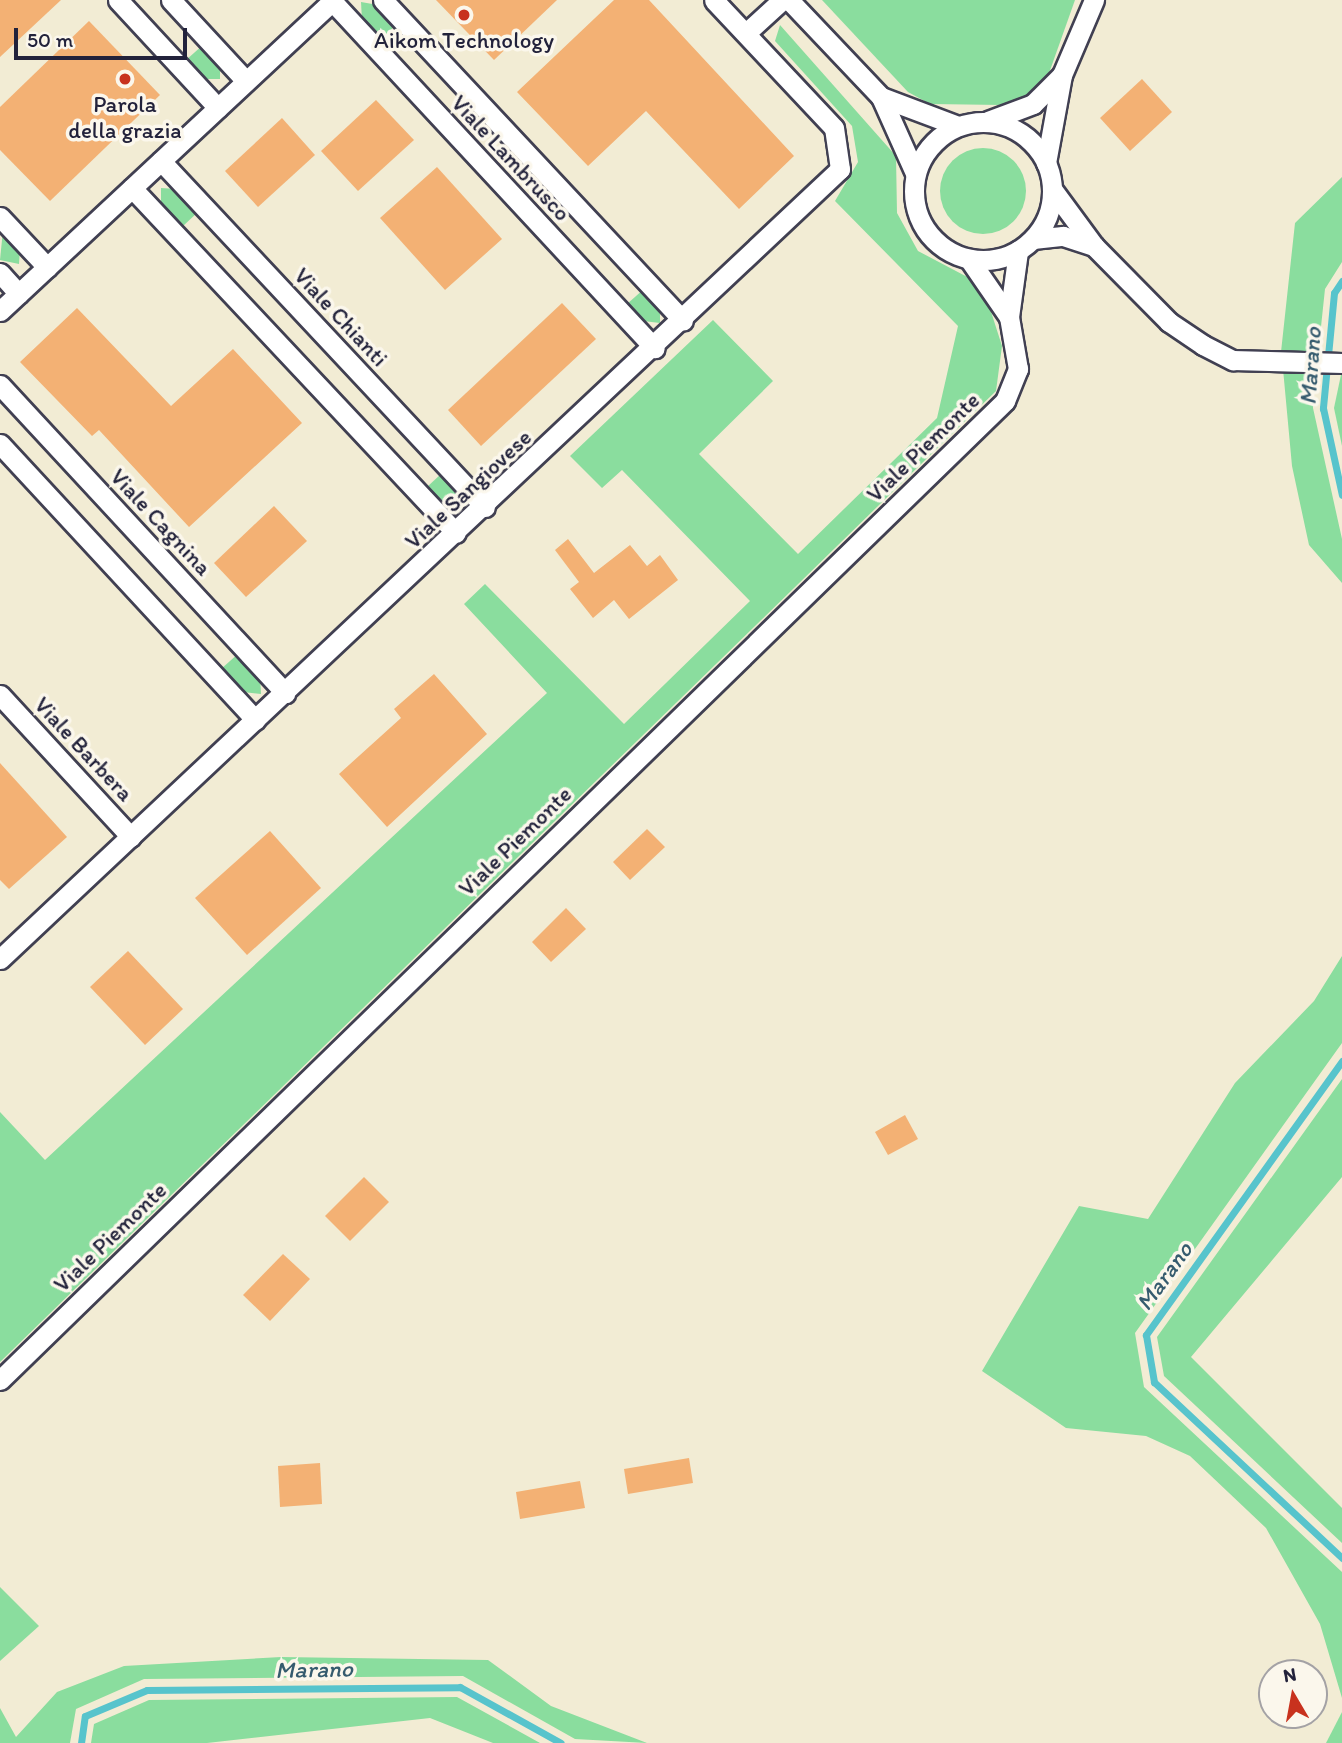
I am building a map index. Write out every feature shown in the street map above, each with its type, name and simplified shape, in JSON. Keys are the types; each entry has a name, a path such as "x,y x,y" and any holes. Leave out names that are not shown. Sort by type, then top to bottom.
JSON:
{"street":[{"path":"118,0 218,107"},
{"path":"171,0 246,81"},
{"name":"Viale Lambrusco","path":"383,0 683,321"},
{"name":"Viale Sangiovese","path":"0,960 655,348 840,169 834,128 714,0"},
{"path":"746,33 782,0"},
{"path":"789,0 881,97 915,173 918,218 948,251 969,259 1063,236 1094,246"},
{"path":"1094,0 1062,75 1046,163 1052,189 1094,246 1169,322 1203,345 1233,360 1342,363"},
{"path":"0,311 333,1"},
{"name":"Viale Lambrusco","path":"333,1 655,348"},
{"path":"915,173 939,137 958,126 985,122 1033,103 1062,75"},
{"path":"881,97 958,126"},
{"path":"985,122 1022,134 1046,163"},
{"name":"Viale Chianti","path":"161,161 485,507"},
{"path":"132,188 456,533"},
{"path":"1026,245 1052,189"},
{"path":"0,217 47,267"},
{"name":"Viale Piemonte","path":"0,1380 1005,401 1018,369 1009,317 1026,245"},
{"name":"Viale Piemonte","path":"969,259 1009,317"},
{"path":"0,273 19,294"},
{"name":"Viale Cagnina","path":"0,385 285,693"},
{"path":"0,444 256,720"},
{"name":"Viale Barbera","path":"0,695 131,837"}],"green space":[{"path":"822,0 1075,0 1048,76 1021,101 1002,105 930,104 908,92"},
{"path":"361,2 378,5 396,25 380,40 362,20"},
{"path":"780,25 896,156 897,213 918,251 973,280 986,296 1002,346 996,391 0,1362 0,1112 45,1160 547,693 464,604 485,584 624,724 750,601 622,470 602,488 570,456 713,320 773,381 699,454 798,554 937,418 958,326 835,201 858,162 852,126 775,41"},
{"path":"203,45 220,64 220,79 203,79 186,60"},
{"path":"983,148 1007,155 1019,167 1026,191 1019,215 1007,227 983,234 959,227 947,215 940,191 947,167 959,155"},
{"path":"1342,177 1342,262 1325,289 1318,355 1281,352 1295,223"},
{"path":"161,188 177,189 198,212 182,227 161,205"},
{"path":"3,230 20,248 19,264 0,260"},
{"path":"644,289 660,306 660,323 643,321 627,304"},
{"path":"1283,369 1313,370 1313,408 1342,539 1342,583 1309,545 1292,466"},
{"path":"1342,370 1342,446 1334,408"},
{"path":"442,473 461,493 460,507 445,508 426,488"},
{"path":"239,653 260,676 261,694 243,692 221,669"},
{"path":"1342,956 1342,1043 1135,1333 1144,1387 1342,1572 1342,1698 1320,1624 1266,1528 1190,1456 1146,1436 1066,1428 982,1371 1079,1206 1148,1219 1235,1083 1314,1001"},
{"path":"1342,1079 1342,1177 1191,1357 1342,1508 1342,1543 1164,1376 1157,1337"},
{"path":"0,1587 39,1626 0,1661"},
{"path":"281,1657 488,1660 551,1706 647,1743 575,1739 463,1676 144,1679 76,1709 70,1743 0,1743 0,1708 16,1737 57,1692 124,1666"},
{"path":"457,1697 540,1743 493,1743 430,1718 207,1743 91,1743 94,1724 149,1700"},
{"path":"1342,1712 1342,1743 1326,1743"}],"building":[{"path":"0,0 61,0 0,57"},
{"path":"436,0 557,0 494,60"},
{"path":"614,0 649,0 794,156 739,209 646,111 588,166 517,92"},
{"path":"89,21 160,95 50,201 0,150 0,107"},
{"path":"1142,79 1172,112 1130,151 1100,118"},
{"path":"376,100 414,140 358,191 321,151"},
{"path":"282,118 315,155 258,207 225,171"},
{"path":"437,167 502,239 445,290 380,218"},
{"path":"562,303 596,339 481,446 448,410"},
{"path":"77,308 171,406 233,349 302,423 189,527 99,430 92,436 20,362"},
{"path":"274,506 307,541 246,597 214,563"},
{"path":"568,539 594,573 630,545 647,566 660,555 678,580 629,619 614,600 593,618 570,589 579,582 555,550"},
{"path":"434,674 487,734 387,827 339,774 401,718 394,709"},
{"path":"0,763 67,837 9,889 0,880"},
{"path":"647,829 665,847 630,880 613,862"},
{"path":"270,831 321,888 247,955 195,898"},
{"path":"566,908 586,929 551,962 532,942"},
{"path":"128,951 183,1009 145,1045 90,987"},
{"path":"905,1115 918,1139 888,1155 875,1132"},
{"path":"364,1177 389,1202 350,1241 325,1216"},
{"path":"283,1254 310,1279 270,1321 243,1295"},
{"path":"689,1458 693,1483 628,1494 624,1469"},
{"path":"320,1463 322,1504 280,1507 278,1466"},
{"path":"580,1481 585,1508 520,1519 516,1492"}],"waterway":[{"name":"Marano","path":"1342,281 1334,293 1323,408 1342,495"},
{"name":"Marano","path":"1342,1061 1146,1335 1154,1382 1342,1558"},
{"name":"Marano","path":"81,1743 85,1716 147,1690 460,1687 561,1743"}],"place":[{"name":"Aikom Technology","path":"464,15"},
{"name":"Parola della grazia","path":"125,79"}]}
